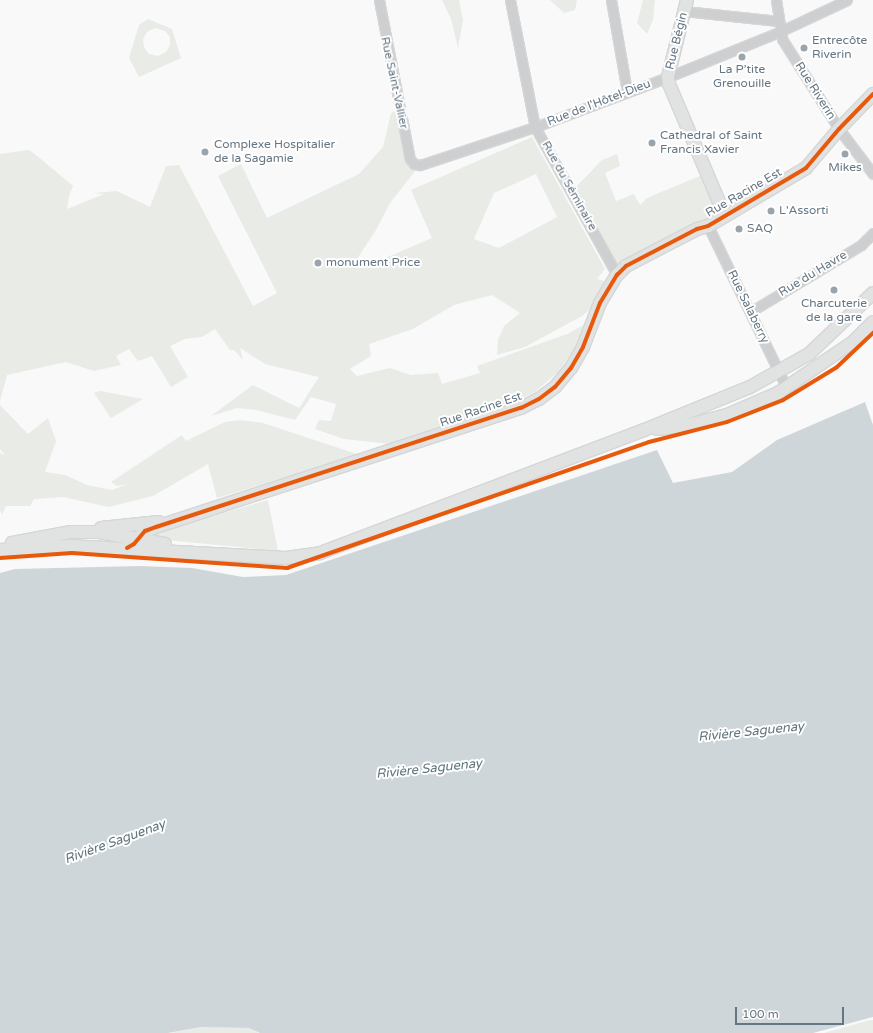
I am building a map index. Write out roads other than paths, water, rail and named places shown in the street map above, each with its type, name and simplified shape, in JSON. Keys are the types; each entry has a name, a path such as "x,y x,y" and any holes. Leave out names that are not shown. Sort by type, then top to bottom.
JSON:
{"main road":[{"name":"Rue Bégin","path":"686,5 668,77 669,84 725,216"},
{"name":"Rue Racine Est","path":"127,548 145,531 521,408 539,399 554,387 579,354 600,303 617,275 626,266 697,229 708,226 806,168 839,129 873,94"},
{"path":"0,550 70,546 226,553 286,558 320,553 644,430 780,373 826,340 873,293"},
{"path":"644,430 685,426 727,415 788,388 853,342 873,322"},
{"name":"Rue Racine Est","path":"71,532 194,516"},
{"path":"0,546 71,532 99,532 226,553"}],"street":[{"name":"Rue Saint-Vallier","path":"379,0 386,44 414,164"},
{"name":"Rue du Séminaire","path":"510,0 535,127 617,275"},
{"path":"611,0 627,92"},
{"name":"Rue Riverin","path":"776,0 779,32 839,129 873,174"},
{"name":"Rue de l'Hôtel-Dieu","path":"414,164 420,165 535,127 668,77 779,32 847,0"},
{"path":"686,5 778,22"},
{"name":"Rue Salaberry","path":"708,226 788,388"},
{"name":"Rue du Havre","path":"750,312 861,245 873,233"}],"water":[{"name":"Rivière Saguenay","path":"865,402 873,425 873,1017 813,1033 260,1033 249,1028 201,1027 168,1033 0,1033 0,573 15,569 139,566 192,568 243,577 286,575 657,450 673,483 732,472 777,440"}],"place":[{"name":"Entrecôte Riverin","path":"804,48"},
{"name":"La P’tite Grenouille","path":"742,57"},
{"name":"Cathedral of Saint Francis Xavier","path":"652,143"},
{"name":"Complexe Hospitalier de la Sagamie","path":"205,152"},
{"name":"Mikes","path":"845,154"},
{"name":"L'Assorti","path":"771,211"},
{"name":"SAQ","path":"739,229"},
{"name":"monument Price","path":"318,263"},
{"name":"Charcuterie de la gare","path":"834,290"}]}
